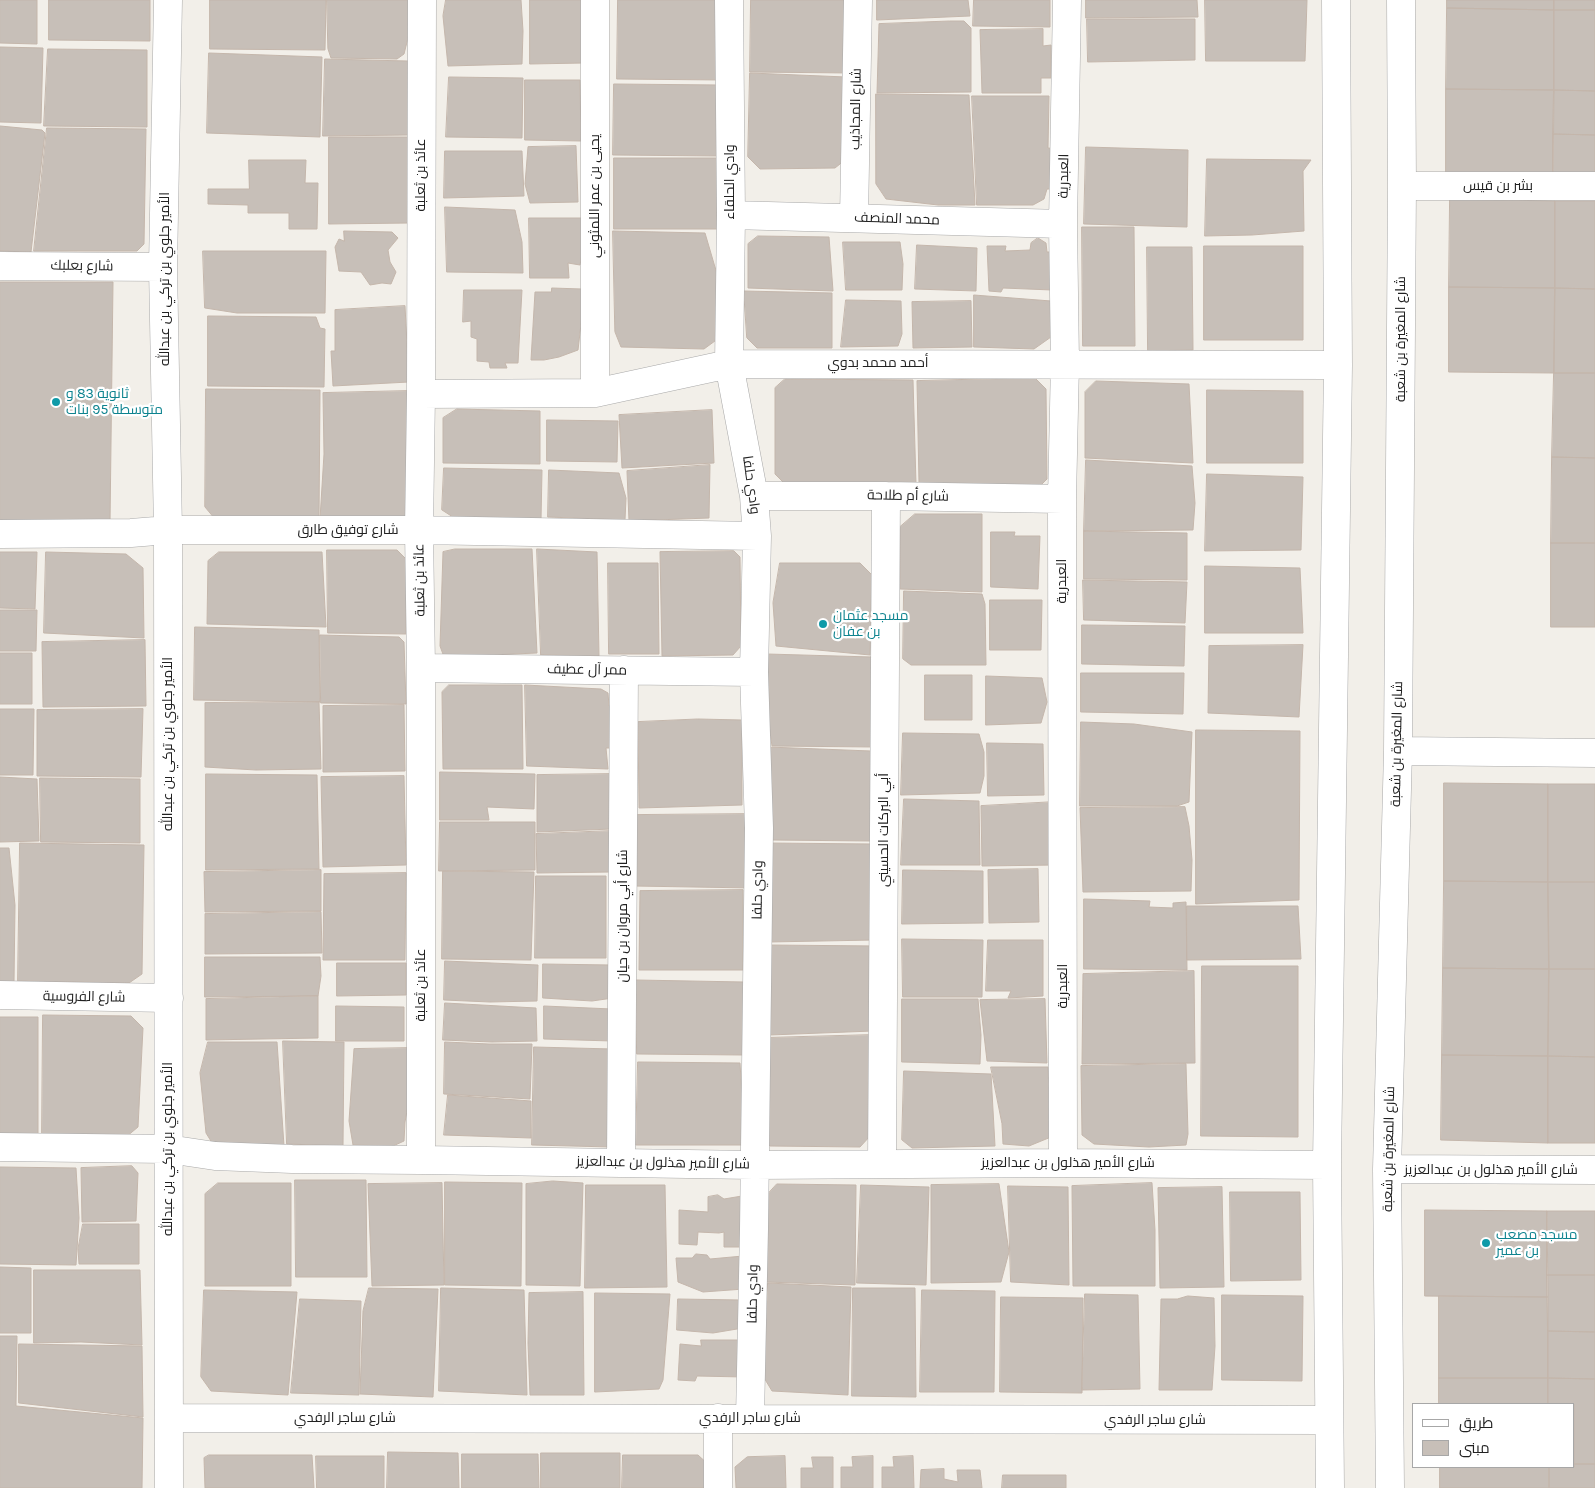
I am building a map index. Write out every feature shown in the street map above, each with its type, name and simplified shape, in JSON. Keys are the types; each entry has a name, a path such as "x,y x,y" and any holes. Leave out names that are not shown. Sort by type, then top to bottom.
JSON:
{"street":[{"name":"الأمير جلوي بن تركي بن عبدالله","path":"168,0 163,267 168,530 169,1488"},
{"name":"عائذ بن ثعلبة","path":"421,1160 421,668 419,530 422,0"},
{"name":"يحيى بن عمر اللمثوني","path":"595,0 595,393"},
{"name":"وادي الحلقاء","path":"729,0 729,364"},
{"name":"شارع المجاذيب","path":"854,218 858,0"},
{"name":"العبدرية","path":"1063,1163 1062,499 1065,363 1063,224 1066,0"},
{"path":"1330,1488 1327,1164 1338,365 1336,0"},
{"name":"شارع المغيرة بن شعبة","path":"1390,1488 1387,1169 1398,751 1402,186 1401,0"},
{"name":"بشر بن قيس","path":"1402,186 1595,186"},
{"name":"محمد المنصف","path":"730,215 1063,224"},
{"name":"شارع بعلبك","path":"0,266 163,267"},
{"name":"أحمد محمد بدوي","path":"421,394 595,393 729,364 1065,363 1338,365"},
{"name":"وادي حلفا","path":"729,364 754,496 757,536 754,672 758,828 750,1418"},
{"name":"شارع أم طلاحة","path":"754,496 1062,499"},
{"name":"أبي البركات الحسيني","path":"882,1164 886,496"},
{"name":"شارع توفيق طارق","path":"0,534 115,533 168,530 419,530 757,536"},
{"name":"ممر آل عطيف","path":"421,668 754,672"},
{"name":"شارع أبي مروان بن حيان","path":"621,1163 624,670"},
{"path":"1398,751 1595,753"},
{"name":"شارع الفروسية","path":"0,995 169,998"},
{"name":"شارع الأمير هذلول بن عبدالعزيز","path":"0,1147 168,1149 215,1156 282,1159 754,1165 1327,1164"},
{"name":"شارع الأمير هذلول بن عبدالعزيز","path":"1387,1169 1595,1170"},
{"name":"شارع ساجر الرفدي","path":"170,1418 1329,1420"},
{"path":"718,1418 718,1488"}],"building":[{"path":"0,0 37,0 37,44 0,43"},
{"path":"49,0 150,0 150,41 49,40"},
{"path":"210,0 326,0 325,50 210,49"},
{"path":"327,0 409,0 409,34 404,54 397,59 331,58 328,49"},
{"path":"446,0 521,0 523,31 522,64 448,66 443,16"},
{"path":"530,0 583,0 584,63 530,64"},
{"path":"618,0 722,0 722,80 617,79"},
{"path":"751,0 845,0 850,73 750,72"},
{"path":"877,0 968,0 970,16 877,20"},
{"path":"974,0 1050,0 1050,27 973,26"},
{"path":"1086,0 1197,0 1198,17 1086,18"},
{"path":"1205,0 1307,0 1305,61 1206,61"},
{"path":"1447,0 1554,0 1554,10 1447,8"},
{"path":"1554,0 1595,0 1595,10 1554,10"},
{"path":"1447,8 1554,10 1554,90 1446,89"},
{"path":"1554,10 1595,10 1595,91 1554,90"},
{"path":"1087,19 1195,19 1195,60 1088,62"},
{"path":"964,21 971,28 971,92 877,93 879,24"},
{"path":"1043,29 1043,46 1051,45 1051,78 1041,78 1041,93 982,93 980,30"},
{"path":"0,47 43,48 41,123 0,122"},
{"path":"48,49 147,50 147,127 44,126"},
{"path":"209,53 322,57 320,137 207,133"},
{"path":"325,59 408,61 409,135 323,136"},
{"path":"750,73 846,77 845,160 835,168 760,169 748,157"},
{"path":"449,77 523,78 522,138 446,137"},
{"path":"525,80 580,80 581,141 525,140"},
{"path":"614,84 719,85 719,156 613,155"},
{"path":"1446,89 1554,90 1553,176 1446,174"},
{"path":"1554,90 1595,91 1595,135 1553,134"},
{"path":"876,94 969,95 975,205 938,205 886,199 876,184"},
{"path":"972,96 1049,96 1048,148 1057,149 1057,189 1047,189 1044,199 1033,205 977,205"},
{"path":"0,126 42,130 45,133 31,252 0,251"},
{"path":"47,128 146,129 144,244 137,251 34,251"},
{"path":"1553,134 1595,135 1595,176 1553,176"},
{"path":"329,137 409,137 410,223 329,224"},
{"path":"576,146 578,202 530,203 525,184 528,147"},
{"path":"1086,147 1188,150 1187,227 1084,224"},
{"path":"445,151 522,151 524,196 444,198"},
{"path":"614,158 718,158 718,229 614,229"},
{"path":"1207,159 1311,160 1303,171 1304,231 1205,236"},
{"path":"249,160 306,160 305,183 318,183 317,229 289,229 289,213 248,213 248,205 208,204 208,189 249,189"},
{"path":"1450,199 1555,201 1555,288 1449,287"},
{"path":"1555,201 1595,201 1595,289 1555,288"},
{"path":"445,207 515,210 522,242 523,273 447,272"},
{"path":"529,218 583,218 584,243 580,265 568,263 569,278 530,278"},
{"path":"1082,227 1134,227 1135,346 1083,346"},
{"path":"344,231 392,232 398,238 388,250 390,262 396,272 391,284 370,285 361,272 339,271 335,247 339,239 344,241"},
{"path":"613,231 705,233 722,291 719,338 704,349 621,347 615,332"},
{"path":"758,236 829,237 833,291 748,288 748,244"},
{"path":"1038,238 1046,243 1047,252 1052,252 1052,290 1003,288 1001,292 989,291 987,246 1006,246 1005,251 1030,250 1031,243"},
{"path":"843,242 900,242 903,264 902,290 846,290"},
{"path":"917,245 977,248 976,291 915,289"},
{"path":"1204,246 1303,246 1303,340 1204,340"},
{"path":"1147,247 1192,247 1193,350 1148,351"},
{"path":"203,251 326,251 325,313 237,313 205,308"},
{"name":"ثانوية 83 و متوسطة 95 بنات","path":"0,282 113,282 110,523 0,521"},
{"path":"1449,287 1555,288 1554,373 1449,372"},
{"path":"552,288 582,289 583,307 578,350 559,357 531,360 535,292 551,292"},
{"path":"1555,288 1595,289 1595,373 1554,373"},
{"path":"464,290 522,290 518,363 505,363 507,368 490,368 489,362 477,361 477,339 471,337 471,321 463,322"},
{"path":"744,291 832,293 832,348 757,348 747,338"},
{"path":"974,295 1051,301 1051,337 1034,349 974,347"},
{"path":"846,300 901,301 902,334 898,346 841,347"},
{"path":"971,301 972,347 913,348 912,302"},
{"path":"405,306 409,382 333,386 331,351 335,351 335,310"},
{"path":"208,316 316,317 320,328 325,329 324,387 208,386"},
{"path":"1554,373 1595,373 1595,458 1552,457"},
{"path":"1035,378 1046,389 1047,479 1039,487 919,483 917,381"},
{"path":"785,379 913,380 916,484 785,484 775,474 775,388"},
{"path":"1096,381 1189,384 1193,463 1085,458 1085,392"},
{"path":"206,389 320,390 319,520 215,519 205,507"},
{"path":"1207,390 1303,391 1303,463 1207,463"},
{"path":"408,391 407,517 320,519 324,454 323,393"},
{"path":"457,409 540,411 540,464 443,463 443,418"},
{"path":"712,410 714,463 622,468 619,415"},
{"path":"547,420 618,421 617,462 547,461"},
{"path":"1552,457 1595,458 1595,543 1551,543"},
{"path":"1086,460 1192,466 1195,503 1193,530 1084,531"},
{"path":"710,465 709,518 629,521 627,471"},
{"path":"444,468 542,470 541,520 456,519 442,510"},
{"path":"549,470 619,473 626,498 625,520 548,517"},
{"path":"1207,474 1303,477 1301,550 1205,551"},
{"path":"915,514 982,514 982,592 900,589 900,527"},
{"path":"1084,531 1187,533 1187,580 1084,579"},
{"path":"991,532 1015,532 1014,536 1040,536 1038,589 991,587"},
{"path":"1551,543 1595,543 1595,627 1551,627"},
{"path":"455,549 532,549 537,653 444,657 440,646 443,552"},
{"path":"537,549 597,552 599,656 541,655"},
{"path":"327,550 397,550 407,560 406,634 328,633"},
{"path":"734,551 740,557 741,646 733,655 662,656 660,552"},
{"path":"0,552 37,552 35,609 0,608"},
{"path":"46,552 126,554 143,568 144,638 44,633"},
{"path":"219,552 322,552 326,627 207,624 208,561"},
{"path":"608,563 658,563 659,654 609,654"},
{"name":"مسجد عثمان بن عفان","path":"780,563 860,563 872,575 870,655 776,646 773,603"},
{"path":"1205,566 1300,568 1303,633 1205,633"},
{"path":"1083,580 1187,582 1185,623 1084,620"},
{"path":"904,591 982,594 985,604 986,665 911,665 903,659"},
{"path":"990,600 1042,600 1041,650 990,650"},
{"path":"0,610 37,610 36,651 0,651"},
{"path":"1082,625 1185,626 1184,666 1082,664"},
{"path":"195,627 319,630 320,702 194,700"},
{"path":"320,635 399,637 404,642 406,704 321,703"},
{"path":"145,640 146,706 43,707 42,642"},
{"path":"1303,645 1299,717 1208,713 1209,646"},
{"path":"0,653 32,653 32,704 0,704"},
{"path":"767,654 872,657 874,747 772,746 768,718"},
{"path":"1081,673 1184,673 1183,714 1081,712"},
{"path":"925,675 972,675 972,720 925,720"},
{"path":"986,676 1042,678 1047,702 1041,723 986,725"},
{"path":"449,685 522,685 523,769 443,769 442,692"},
{"path":"525,685 601,689 608,693 609,706 614,707 613,748 606,748 608,769 527,766"},
{"path":"319,702 321,769 256,770 205,767 205,703"},
{"path":"404,705 405,771 323,772 323,706"},
{"path":"0,709 34,709 33,775 0,775"},
{"path":"143,709 141,777 37,776 37,710"},
{"path":"698,719 742,720 742,805 639,808 638,722"},
{"path":"1081,722 1134,724 1192,732 1189,802 1177,806 1080,806"},
{"path":"1196,730 1300,731 1299,900 1196,904"},
{"path":"903,733 979,734 984,752 984,776 980,793 901,795"},
{"path":"987,743 1043,744 1044,795 988,796"},
{"path":"768,747 871,751 871,841 770,840"},
{"path":"440,772 535,774 534,809 487,807 489,820 440,820"},
{"path":"206,774 317,775 319,869 206,870"},
{"path":"611,774 612,829 537,832 537,775"},
{"path":"404,776 406,865 323,867 321,777"},
{"path":"0,777 37,779 39,841 0,842"},
{"path":"40,778 140,779 140,843 41,842"},
{"path":"1444,783 1548,784 1548,882 1444,881"},
{"path":"1548,784 1595,784 1595,882 1548,882"},
{"path":"904,799 979,801 980,865 901,865"},
{"path":"1055,802 1055,865 982,866 981,806"},
{"path":"1185,807 1192,860 1191,891 1083,892 1080,808"},
{"path":"751,814 752,888 634,886 635,815"},
{"path":"440,822 535,822 535,870 439,871"},
{"path":"612,831 611,872 537,873 536,834"},
{"path":"20,843 144,845 142,974 129,983 18,981"},
{"path":"767,843 873,844 874,940 769,942"},
{"path":"0,848 9,848 15,905 14,982 0,983"},
{"path":"1038,869 1039,922 989,923 988,870"},
{"path":"321,870 321,911 205,912 204,872"},
{"path":"903,870 983,871 983,923 902,924"},
{"path":"443,871 534,872 531,960 442,959"},
{"path":"406,873 405,960 323,960 324,874"},
{"path":"536,876 606,876 606,958 535,958"},
{"path":"1444,881 1548,882 1549,969 1443,968"},
{"path":"1548,882 1595,882 1595,969 1549,969"},
{"path":"743,890 743,970 639,970 640,891"},
{"path":"1084,899 1150,901 1149,907 1173,908 1173,903 1186,902 1187,970 1084,969"},
{"path":"1187,906 1298,906 1301,959 1187,960"},
{"path":"321,912 322,953 205,954 205,914"},
{"path":"902,939 983,940 982,997 903,997"},
{"path":"988,940 1043,940 1043,996 1008,998 1011,991 986,991"},
{"path":"768,945 877,946 873,1031 770,1035"},
{"path":"205,957 320,957 321,976 318,996 205,997"},
{"path":"445,961 538,965 537,1001 490,1002 444,1000"},
{"path":"337,963 406,963 406,995 337,996"},
{"path":"543,964 611,965 613,998 592,1001 543,998"},
{"path":"1202,966 1298,966 1298,1137 1201,1136"},
{"path":"1443,968 1549,969 1548,1056 1442,1055"},
{"path":"1549,969 1595,969 1595,1057 1548,1056"},
{"path":"1194,971 1195,1063 1082,1064 1083,974"},
{"path":"636,980 744,982 743,1055 637,1054"},
{"path":"318,996 318,1038 206,1040 206,999"},
{"path":"902,999 978,999 981,1035 980,1064 902,1062"},
{"path":"1045,999 1047,1063 987,1061 980,1000"},
{"path":"445,1003 536,1008 537,1041 443,1040"},
{"path":"336,1006 404,1007 404,1041 336,1041"},
{"path":"544,1006 612,1009 612,1041 544,1039"},
{"path":"43,1015 131,1016 143,1028 138,1127 126,1137 42,1134"},
{"path":"0,1017 38,1017 38,1136 0,1135"},
{"path":"872,1035 871,1135 860,1147 770,1146 761,1137 764,1038"},
{"path":"283,1041 344,1042 343,1146 287,1144"},
{"path":"208,1042 277,1042 284,1146 214,1146 206,1133 200,1073"},
{"path":"445,1042 532,1044 530,1099 444,1094"},
{"path":"534,1047 613,1049 611,1147 532,1145"},
{"path":"410,1048 411,1089 405,1122 404,1141 393,1146 353,1145 349,1121 354,1049"},
{"path":"1442,1055 1548,1056 1548,1143 1441,1140"},
{"path":"1548,1056 1595,1057 1595,1143 1548,1143"},
{"path":"638,1062 740,1063 745,1145 636,1145"},
{"path":"1186,1064 1188,1134 1186,1145 1149,1147 1094,1144 1082,1135 1081,1066"},
{"path":"991,1067 1048,1067 1051,1137 1029,1146 1003,1144 1002,1124"},
{"path":"904,1071 991,1074 995,1146 912,1148 902,1140"},
{"path":"448,1095 531,1101 531,1138 444,1135"},
{"path":"132,1166 138,1173 136,1221 82,1222 81,1168"},
{"path":"0,1167 76,1168 79,1218 76,1265 0,1264"},
{"path":"295,1180 366,1180 367,1277 296,1277"},
{"path":"553,1181 583,1183 580,1286 526,1285 526,1184"},
{"path":"445,1182 522,1183 521,1286 445,1285"},
{"path":"218,1183 291,1183 291,1286 205,1286 205,1194"},
{"path":"442,1183 444,1285 372,1286 368,1184"},
{"path":"1152,1183 1155,1230 1155,1286 1073,1286 1072,1186"},
{"path":"777,1184 856,1185 855,1285 766,1282 766,1196"},
{"path":"999,1184 1009,1252 1001,1282 931,1283 931,1185"},
{"path":"586,1185 665,1185 667,1287 585,1288"},
{"path":"861,1185 929,1187 926,1285 857,1283"},
{"path":"1008,1186 1068,1187 1069,1285 1011,1282"},
{"path":"1222,1187 1224,1287 1160,1288 1158,1188"},
{"path":"1230,1192 1300,1192 1301,1280 1231,1281"},
{"path":"718,1195 724,1199 742,1196 748,1247 724,1247 724,1232 698,1232 697,1245 679,1244 679,1210 708,1212 708,1197"},
{"name":"مسجد مصعب بن عمير","path":"1425,1210 1547,1211 1548,1297 1425,1296"},
{"path":"1547,1211 1595,1211 1595,1275 1547,1275"},
{"path":"83,1224 139,1224 139,1264 79,1264 78,1249"},
{"path":"696,1254 707,1255 710,1259 743,1256 744,1289 703,1292 678,1282 676,1258 692,1258"},
{"path":"0,1267 31,1268 31,1333 0,1333"},
{"path":"34,1270 140,1270 142,1345 81,1342 34,1343"},
{"path":"1547,1275 1595,1275 1595,1332 1548,1331"},
{"path":"768,1283 851,1287 848,1395 772,1391 763,1376"},
{"path":"369,1288 438,1289 433,1397 360,1394 363,1311"},
{"path":"441,1288 524,1290 527,1395 439,1391"},
{"path":"853,1288 915,1288 916,1397 852,1396"},
{"path":"204,1290 297,1292 288,1395 211,1391 201,1377"},
{"path":"922,1290 995,1291 994,1392 920,1392"},
{"path":"583,1292 584,1395 530,1395 529,1293"},
{"path":"595,1293 670,1294 663,1380 659,1389 595,1392"},
{"path":"1085,1294 1138,1295 1140,1389 1082,1390"},
{"path":"1222,1295 1303,1296 1302,1381 1222,1380"},
{"path":"1188,1296 1214,1298 1215,1346 1212,1390 1159,1390 1161,1299 1177,1299"},
{"path":"1439,1296 1548,1297 1548,1378 1439,1378"},
{"path":"1001,1297 1083,1298 1082,1393 1000,1392"},
{"path":"300,1299 361,1301 359,1395 291,1393"},
{"path":"678,1299 741,1300 743,1328 713,1333 677,1330"},
{"path":"1548,1331 1595,1332 1595,1379 1548,1378"},
{"path":"0,1336 17,1336 16,1406 143,1418 142,1488 0,1488"},
{"path":"701,1340 744,1340 744,1377 697,1376 695,1381 678,1380 680,1344 701,1346"},
{"path":"19,1344 142,1346 143,1417 19,1403"},
{"path":"1439,1378 1548,1378 1548,1403 1439,1403"},
{"path":"1548,1378 1595,1379 1595,1464 1575,1464 1575,1403 1548,1403"},
{"path":"388,1452 458,1453 459,1488 387,1488"},
{"path":"541,1453 620,1453 620,1488 541,1488"},
{"path":"462,1454 538,1454 539,1488 462,1488"},
{"path":"209,1455 312,1455 314,1488 205,1488 204,1458"},
{"path":"623,1455 698,1455 710,1466 711,1488 622,1488"},
{"path":"316,1456 384,1456 384,1488 317,1488"},
{"path":"785,1456 786,1488 736,1488 735,1467 747,1457"},
{"path":"873,1456 873,1488 841,1488 841,1467 853,1467 852,1457"},
{"path":"913,1456 914,1488 882,1488 882,1467 894,1467 893,1457"},
{"path":"812,1457 833,1457 833,1488 801,1488 801,1468 813,1468"},
{"path":"1575,1464 1595,1464 1595,1488 1549,1488 1549,1468 1575,1468"},
{"path":"1440,1468 1549,1468 1549,1488 1440,1488"},
{"path":"944,1469 944,1479 958,1482 957,1470 980,1470 982,1488 920,1488 921,1470"},
{"path":"1003,1475 1066,1475 1066,1488 1002,1488"}],"place":[{"name":"ثانوية 83 و متوسطة 95 بنات","path":"56,402"},
{"name":"مسجد عثمان بن عفان","path":"823,624"},
{"name":"مسجد مصعب بن عمير","path":"1486,1243"}]}
